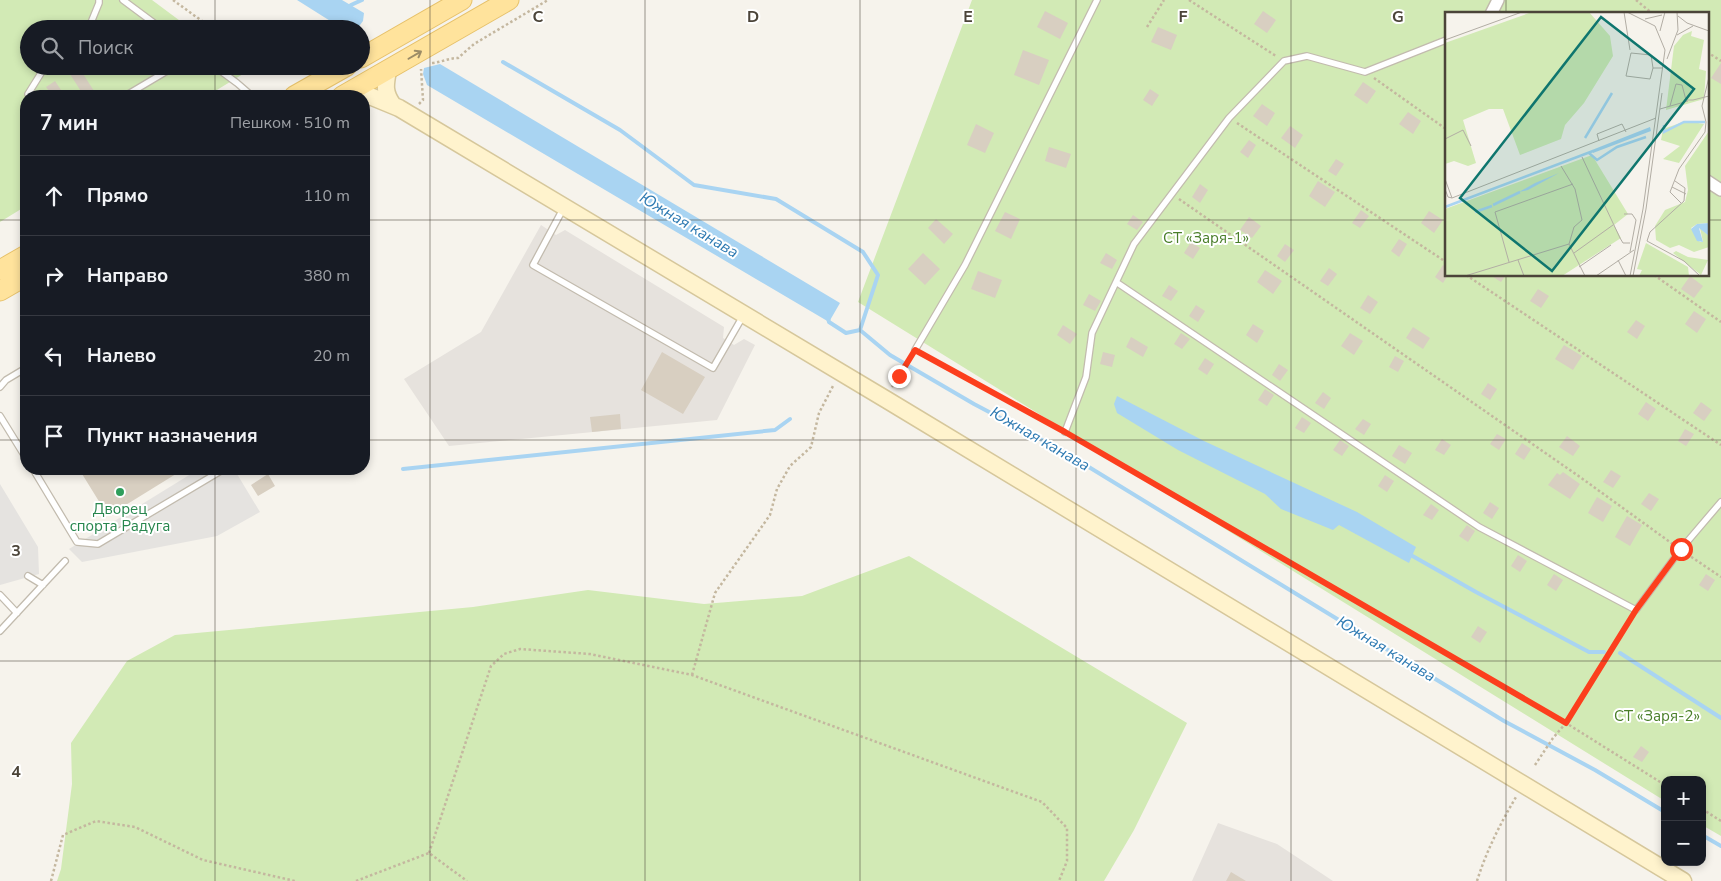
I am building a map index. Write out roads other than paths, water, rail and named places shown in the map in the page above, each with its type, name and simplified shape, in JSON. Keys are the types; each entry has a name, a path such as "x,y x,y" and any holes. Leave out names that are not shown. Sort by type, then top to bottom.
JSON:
{"main road":[{"path":"370,53 462,0"},
{"path":"353,90 509,0"},
{"path":"388,71 384,86 386,96 393,105"},
{"path":"305,90 331,75"},
{"path":"370,96 393,105 744,314 1683,881"},
{"path":"0,270 20,258"},
{"path":"0,291 20,284"}],"street":[{"path":"1492,12 1498,0"},
{"path":"1708,182 1721,190"}],"lane":[{"path":"92,20 99,0"},
{"path":"123,0 150,20"},
{"path":"915,350 965,265 1097,0"},
{"path":"1065,432 1086,377 1092,333 1134,244 1229,118 1284,61 1307,56 1365,72 1445,40"},
{"path":"30,90 40,75"},
{"path":"135,90 160,75"},
{"path":"226,75 245,90"},
{"path":"564,207 533,265 714,368 744,314"},
{"path":"1116,282 1479,527 1636,610 1681,549 1721,502"},
{"path":"0,387 6,380 20,372"},
{"path":"0,416 20,448"},
{"path":"37,475 78,542 98,544 214,475"},
{"path":"0,631 65,561"},
{"path":"28,576 43,585"},
{"path":"0,595 17,614"}],"water":[{"path":"297,0 342,0 364,13 363,20 329,20"},
{"path":"440,64 840,303 829,322 427,85 423,74 424,68"},
{"path":"1117,396 1204,441 1357,512 1416,547 1409,563 1339,525 1333,530 1281,509 1265,494 1178,450 1117,413 1114,404"}],"waterway":[{"path":"348,10 351,5 362,0"},
{"path":"503,62 620,130 694,185 776,199 863,252 878,275 860,330"},
{"name":"Южная канава","path":"828,318 829,322 846,333 860,330 890,355 974,404 1061,450 1504,721 1595,770 1661,810"},
{"path":"403,469 775,430 790,419"},
{"path":"1409,554 1589,652 1604,652"},
{"path":"1620,653 1721,718"},
{"name":"Южная канава","path":"1706,837 1721,846"}],"place":[{"name":"Дворец спорта Радуга","path":"120,492"}],"park label":[{"name":"СТ «Заря-1»","path":"1206,238"},
{"name":"СТ «Заря-2»","path":"1657,716"}]}
